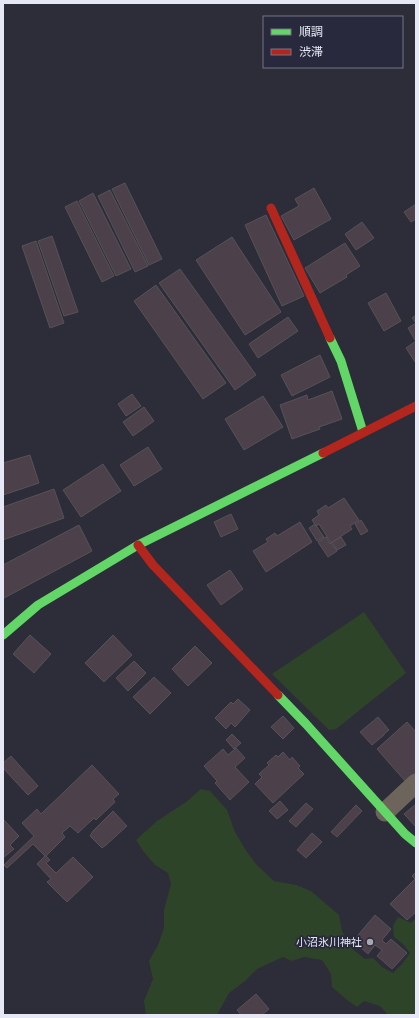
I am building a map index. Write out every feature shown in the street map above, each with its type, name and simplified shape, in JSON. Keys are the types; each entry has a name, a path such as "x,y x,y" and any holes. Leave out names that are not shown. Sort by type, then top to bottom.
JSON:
{"street":[{"path":"271,208 341,362 363,432"},
{"path":"3,635 38,605 138,545 416,406"},
{"path":"138,545 153,565 306,724 405,834 416,843"},
{"path":"385,812 416,783"}],"green space":[{"path":"364,612 406,673 336,729 329,730 272,674"},
{"path":"201,789 210,791 227,810 235,832 257,865 274,881 296,885 311,891 339,915 342,931 350,947 365,959 373,958 382,967 393,973 410,953 403,944 394,937 393,926 398,917 411,923 416,918 416,1015 388,1015 380,1006 364,1001 357,1007 332,987 331,974 322,960 304,957 292,961 283,957 257,969 244,982 229,993 217,1015 146,1015 144,1001 153,979 149,961 158,945 164,928 164,910 171,884 168,873 155,865 136,840 157,821 186,802"}],"building":[{"path":"125,183 162,259 149,265 112,189"},
{"path":"314,188 331,219 294,240 281,216 299,206 295,199"},
{"path":"110,190 148,266 135,272 98,196"},
{"path":"93,193 131,269 116,276 79,201"},
{"path":"77,201 114,276 102,282 65,207"},
{"path":"416,204 416,219 411,222 404,212"},
{"path":"266,215 304,296 282,306 245,225"},
{"path":"362,222 374,238 356,250 345,234"},
{"path":"52,236 78,312 64,316 38,241"},
{"path":"232,237 281,312 245,335 196,260"},
{"path":"36,241 64,323 50,328 22,246"},
{"path":"345,243 360,266 346,275 347,277 320,293 305,268"},
{"path":"180,269 256,375 235,390 159,283"},
{"path":"156,285 226,383 203,399 134,301"},
{"path":"386,293 401,321 384,331 368,303"},
{"path":"416,315 416,323 412,318"},
{"path":"288,317 298,331 258,358 249,344"},
{"path":"416,323 416,339 415,340 408,328"},
{"path":"416,341 416,362 415,362 406,348"},
{"path":"320,355 330,377 292,396 281,375"},
{"path":"332,391 342,419 292,439 280,405 307,395 308,400"},
{"path":"132,394 141,406 126,416 118,404"},
{"path":"263,396 283,427 244,450 225,419"},
{"path":"144,407 154,421 133,436 123,422"},
{"path":"148,447 162,469 134,486 120,465"},
{"path":"30,455 39,483 3,495 3,463"},
{"path":"103,464 121,491 81,517 63,490"},
{"path":"54,489 64,518 3,540 3,507"},
{"path":"344,498 359,520 350,526 352,529 331,543 319,524 316,526 312,520 319,515 317,511 326,505 328,508"},
{"path":"231,514 238,529 221,537 214,522"},
{"path":"361,520 368,531 361,535 355,524"},
{"path":"300,522 312,542 266,572 253,551 268,542 266,539 275,533 277,536"},
{"path":"315,524 324,537 317,541 309,528"},
{"path":"79,525 92,551 4,598 3,597 3,565"},
{"path":"326,537 337,551 328,557 318,542"},
{"path":"341,537 346,545 337,550 332,542"},
{"path":"230,570 243,589 221,605 207,585"},
{"path":"30,635 51,654 34,673 13,654"},
{"path":"113,635 132,655 104,682 85,663"},
{"path":"195,646 212,663 188,686 172,669"},
{"path":"134,661 146,673 128,691 116,678"},
{"path":"154,677 171,693 150,714 133,697"},
{"path":"238,699 250,710 235,727 231,723 226,729 215,718 231,702 233,704"},
{"path":"283,716 294,728 283,739 271,727"},
{"path":"378,717 389,730 372,745 360,732"},
{"path":"407,722 416,732 416,772 405,781 377,749"},
{"path":"232,734 241,743 234,749 226,740"},
{"path":"236,748 245,758 235,767 249,782 230,800 215,783 217,781 204,766 223,749 228,755"},
{"path":"283,752 290,760 292,757 300,766 298,768 304,774 273,803 255,784 262,777 259,774 269,765 267,763 276,755 278,757"},
{"path":"11,756 38,786 28,795 3,768 3,763"},
{"path":"92,765 119,794 113,799 115,802 96,820 94,818 78,833 70,826 62,833 65,837 46,856 50,860 46,863 56,873 73,857 93,877 67,902 47,882 51,879 37,864 45,856 33,844 7,868 4,865 34,836 22,823 37,809 41,814"},
{"path":"280,801 288,810 277,819 269,811"},
{"path":"306,803 313,809 296,827 289,821"},
{"path":"416,804 416,827 404,814"},
{"path":"356,805 362,811 337,837 331,832"},
{"path":"113,811 127,826 102,848 90,836"},
{"path":"3,819 19,836 10,845 14,849 3,858"},
{"path":"312,833 322,842 306,858 297,850"},
{"path":"416,872 416,912 407,920 390,904 415,879 412,876"},
{"name":"小沼氷川神社","path":"375,915 391,929 382,940 386,944 391,939 407,953 392,969 377,956 382,950 375,945 368,954 353,941"},
{"path":"256,994 269,1009 262,1015 241,1015 237,1010"}],"traffic: fast":[{"path":"330,338 341,361 363,432"},
{"path":"3,635 38,605 138,545 323,453"},
{"path":"278,695 405,834 416,843"}],"traffic: jam":[{"path":"271,208 330,338"},
{"path":"323,453 416,406"},
{"path":"138,545 153,565 278,695"}],"place":[{"name":"小沼氷川神社","path":"370,942"}]}
